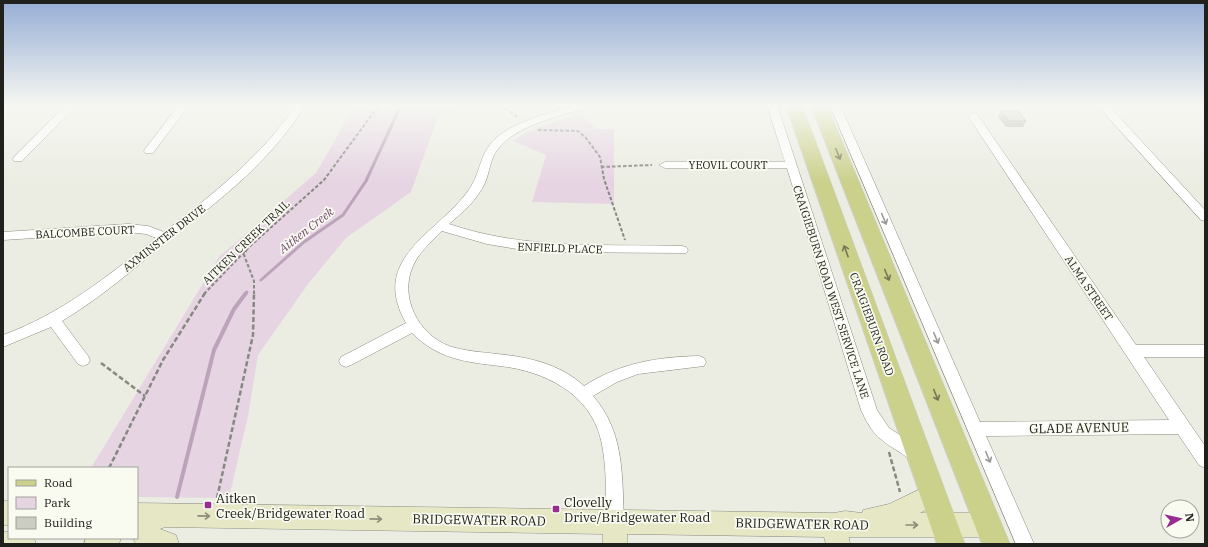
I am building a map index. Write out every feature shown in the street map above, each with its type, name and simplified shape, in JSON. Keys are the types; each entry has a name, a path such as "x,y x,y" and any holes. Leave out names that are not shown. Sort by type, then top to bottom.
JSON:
{"main road":[{"name":"CRAIGIEBURN ROAD","path":"803,131 947,534"},
{"path":"831,131 862,190 992,534"}],"street":[{"path":"18,159 46,131"},
{"path":"148,151 164,131"},
{"name":"AXMINSTER DRIVE","path":"3,341 54,320 93,294 251,167 284,131"},
{"path":"515,131 500,140 487,156 476,190 464,204 416,249 404,272 402,298 405,308 414,325 431,343 445,350 472,358 530,365 554,374 584,395 599,416 612,446 615,474 615,533"},
{"name":"CRAIGIEBURN ROAD WEST SERVICE LANE","path":"780,131 869,410 876,425 884,435 920,457"},
{"path":"843,131 862,190 976,429 1025,544"},
{"name":"ALMA STREET","path":"984,131 1205,460"},
{"path":"1125,131 1205,217"},
{"name":"YEOVIL COURT","path":"665,165 791,165"},
{"name":"ENFIELD PLACE","path":"440,226 484,241 511,246 535,248 682,250"},
{"name":"BALCOMBE COURT","path":"3,236 128,228 148,230 165,237"},
{"path":"54,320 83,360"},
{"path":"346,361 414,325"},
{"path":"1131,351 1205,351"},
{"path":"584,395 608,378 631,369 659,363 699,362"},
{"name":"GLADE AVENUE","path":"976,429 1183,427"},
{"path":"836,534 891,515 933,494"},
{"path":"166,544 144,535 143,530 148,522 168,515"},
{"name":"BRIDGEWATER ROAD","path":"138,516 168,515 615,533 992,534"},
{"path":"96,544 108,539"},
{"path":"3,544 24,544"}],"path":[{"name":"AITKEN CREEK TRAIL","path":"110,467 163,360 200,298 248,248 324,180 360,131"},
{"path":"568,131 583,134 600,157 604,179 626,241"},
{"path":"601,167 652,165"},
{"path":"217,500 244,384 253,335 254,281 244,255 248,248"},
{"path":"101,363 145,396"}],"green space":[{"path":"340,131 433,131 411,192 346,238 308,284 258,355 248,416 229,498 138,497 138,467 92,467 219,257 316,173"},
{"path":"531,131 614,131 614,204 532,202 546,155 513,141"}],"waterway":[{"name":"Aitken Creek","path":"261,280 304,242 343,215 366,181 389,131"},
{"name":"Aitken Creek","path":"177,497 214,350 234,309 246,293"}],"place":[{"name":"Aitken Creek/Bridgewater Road","path":"208,505"},
{"name":"Clovelly Drive/Bridgewater Road","path":"556,509"}]}
